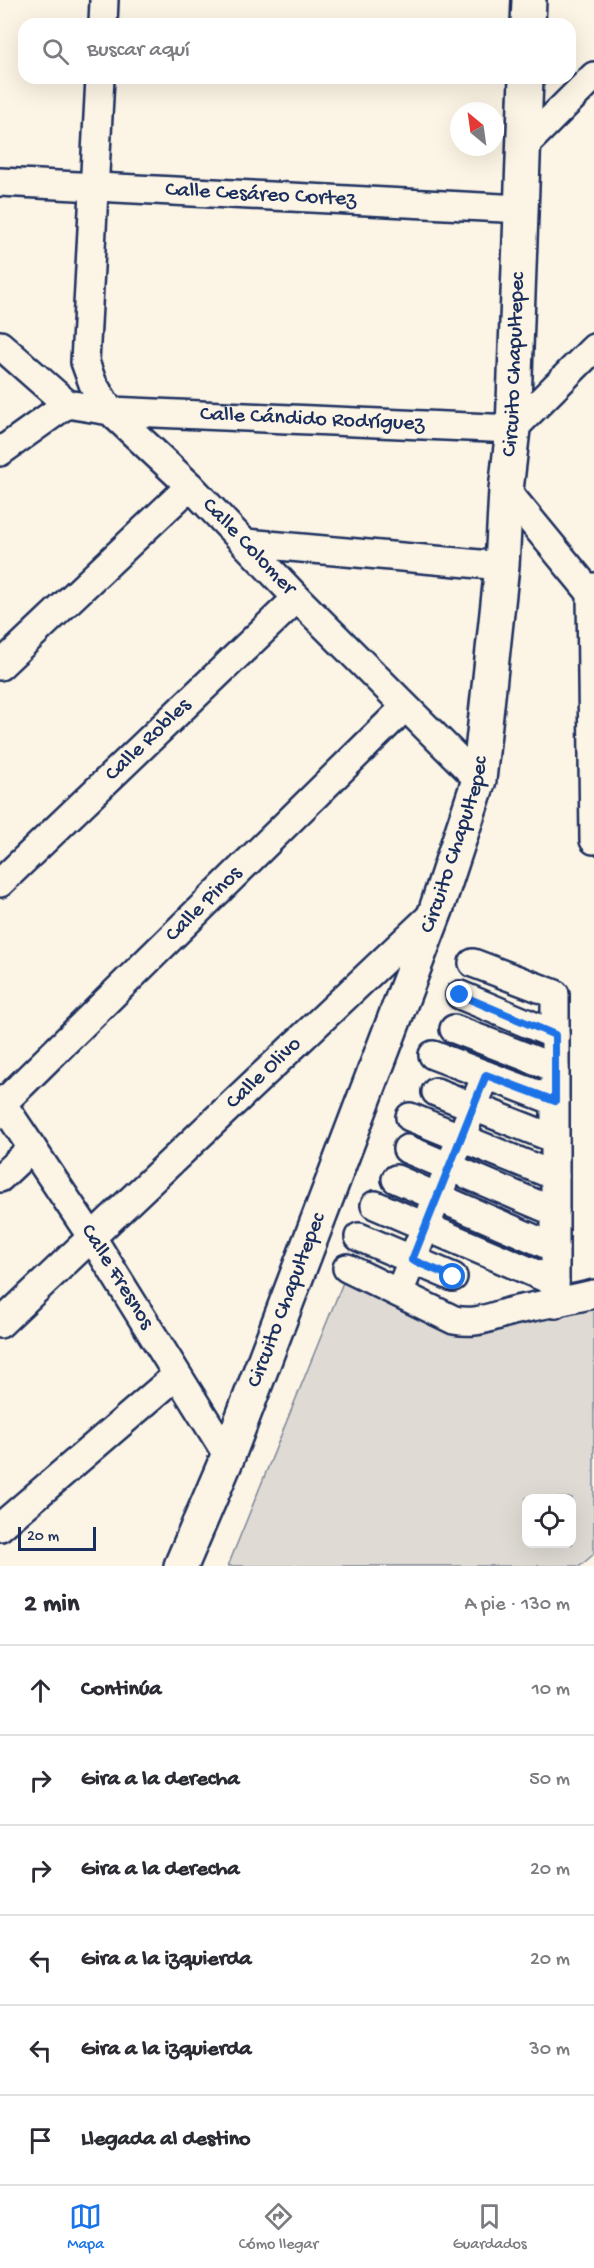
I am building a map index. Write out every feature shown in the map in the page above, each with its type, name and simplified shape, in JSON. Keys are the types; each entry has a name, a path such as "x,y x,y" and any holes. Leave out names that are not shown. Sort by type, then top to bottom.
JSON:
{"street":[{"path":"103,18 104,0"},
{"path":"528,18 529,0"},
{"path":"523,147 594,76"},
{"name":"Calle Colomer","path":"100,84 85,362 93,384 110,411 190,486 405,708 479,780"},
{"name":"Circuito Chapultepec","path":"181,1566 228,1456 436,910 479,780 502,566 506,490 513,429 526,84"},
{"name":"Calle Cesáreo Cortez","path":"0,182 521,209"},
{"path":"0,345 67,404 110,411"},
{"path":"513,429 594,348"},
{"path":"0,452 67,404"},
{"name":"Calle Cándido Rodríguez","path":"110,411 513,429"},
{"path":"0,666 190,486"},
{"path":"506,490 593,593 594,840"},
{"path":"246,543 502,566"},
{"name":"Calle Robles","path":"0,884 297,598"},
{"name":"Calle Pinos","path":"1,1102 405,708"},
{"name":"Calle Olivo","path":"0,1324 436,910"},
{"path":"473,963 555,994 555,1293"},
{"path":"460,995 555,1035"},
{"path":"454,1029 555,1068"},
{"path":"433,1055 555,1101"},
{"path":"399,1293 486,1075"},
{"path":"436,1092 555,1139"},
{"name":"Calle Fresnos","path":"1,1102 92,1236 228,1456"},
{"path":"410,1117 555,1176"},
{"path":"0,1178 32,1148"},
{"path":"407,1149 555,1212"},
{"path":"396,1179 555,1248"},
{"path":"375,1205 426,1226 555,1293"},
{"path":"358,1236 453,1277"},
{"path":"347,1268 454,1320 467,1323 489,1320 555,1293 594,1294"},
{"path":"0,1527 177,1375"}],"shaded area":[{"path":"348,1270 459,1330 594,1305 594,1554 580,1566 228,1566"}],"route":[{"path":"453,1277 412,1260 486,1075 555,1101 555,1035 460,995"}]}
